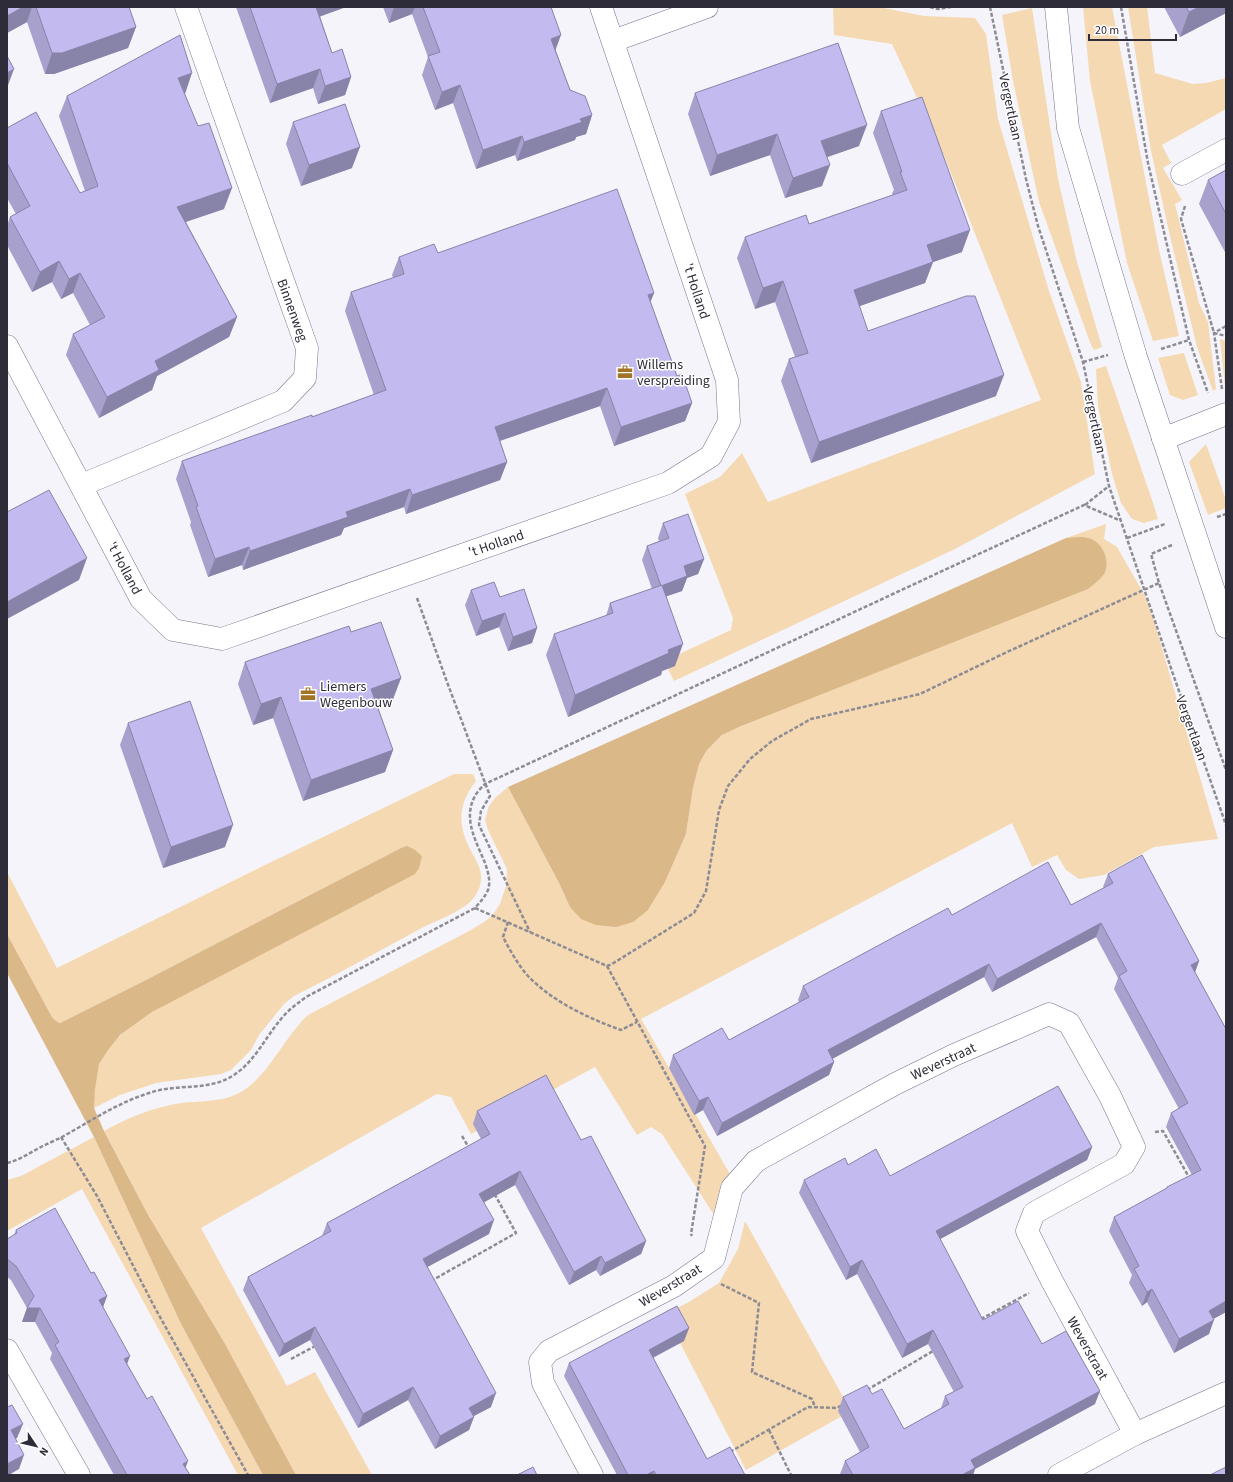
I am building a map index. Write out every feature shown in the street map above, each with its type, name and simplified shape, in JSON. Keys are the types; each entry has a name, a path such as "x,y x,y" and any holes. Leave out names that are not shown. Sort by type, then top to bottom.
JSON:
{"street":[{"name":"Binnenweg","path":"82,485 283,401 305,378 307,348 186,7"},
{"name":"'t Holland","path":"7,346 82,485 141,599 173,630 222,639 668,483 711,456 729,422 726,380 601,7"},
{"path":"613,41 707,7"},
{"path":"1056,7 1068,128 1136,357 1226,627"},
{"path":"1182,174 1226,150"},
{"path":"1163,439 1221,416"},
{"name":"Weverstraat","path":"592,1475 542,1383 540,1362 550,1351 674,1286 714,1258 732,1188 756,1161 895,1084 954,1054 1049,1014 1069,1023 1110,1096 1134,1147 1124,1164 1034,1213 1027,1231 1052,1281 1135,1434"},
{"path":"7,1350 79,1475"},
{"path":"1059,1475 1135,1434 1226,1393"}],"path":[{"path":"930,7 938,9 951,7"},
{"name":"Vergertlaan","path":"990,7 1026,180 1038,226 1083,362 1109,486 1119,520 1145,590 1172,674 1226,824"},
{"path":"1121,7 1148,163 1187,334 1221,416"},
{"path":"1185,206 1181,219 1214,333 1222,392 1226,390"},
{"path":"1214,333 1226,326"},
{"path":"1214,333 1226,336"},
{"path":"7,1163 61,1137 111,1109 150,1092 219,1083 244,1067 257,1053 280,1020 306,997 475,908 484,898 488,889 489,880 488,872 472,829 470,809 474,798 485,784 1084,505 1109,486"},
{"path":"1084,505 1119,520"},
{"path":"409,573 446,682 490,796 481,811 479,825 530,932"},
{"path":"475,908 607,966 612,964 694,913 706,891 719,810 728,786 750,759 772,741 811,719 920,694 1007,652 1159,583 1226,770"},
{"path":"508,922 502,937 528,976 544,989 581,1014 621,1030 638,1022"},
{"path":"1128,1135 1163,1131 1192,1183"},
{"path":"462,1136 470,1149"},
{"path":"61,1137 97,1196 155,1308 248,1475"},
{"path":"430,1282 516,1233 493,1191"},
{"path":"979,1321 1052,1281"},
{"path":"291,1359 319,1344"},
{"path":"864,1392 936,1349"},
{"path":"728,1453 808,1407 837,1408 844,1404"},
{"path":"769,1430 791,1475"}],"shaded area":[{"path":"833,7 879,7 924,16 975,18 986,34 998,119 1049,291 1081,382 1095,474 953,550 674,681 664,661 731,630 733,618 685,494 720,477 742,453 768,502 1041,400 945,158 892,44 834,35"},
{"path":"1083,7 1112,7 1159,250 1179,336 1153,341 1127,263 1090,81"},
{"path":"1128,7 1147,7 1155,73 1193,84 1206,83 1226,78 1226,109 1162,145 1171,163 1163,168 1182,200 1175,204 1199,303 1208,322 1216,389 1213,391 1197,347 1151,151"},
{"path":"1032,8 1058,179 1077,262 1102,347 1094,350 1039,202 1013,81 1002,15"},
{"path":"1220,339 1226,341 1225,387"},
{"path":"1184,353 1198,395 1183,400 1170,395 1158,358"},
{"path":"1106,366 1158,519 1144,523 1132,519 1121,503 1112,474 1098,406 1096,369"},
{"path":"1206,444 1226,500 1226,508 1208,515 1189,462"},
{"path":"1106,524 1104,539 1117,547 1145,596 1154,621 1218,839 1154,847 1104,875 1079,879 1066,870 1057,855 1032,867 1012,823 641,1019 731,1176 716,1218 662,1134 651,1127 637,1135 595,1067 471,1134 451,1097 437,1094 201,1228 287,1386 315,1372 372,1475 296,1475 224,1342 147,1213 104,1131 122,1121 150,1110 181,1103 215,1100 229,1097 246,1089 256,1081 299,1024 308,1015 471,930 487,920 500,904 506,886 507,869 488,830 485,820 489,806 495,798 508,787 559,883 570,907 648,910 665,882 686,834 693,788 699,764 707,750 722,735 1094,540 1066,538"},
{"path":"1066,538 1088,538 1098,543 1102,548 1106,558 1106,569 1104,574 1088,589 741,726 722,735 707,750 699,764 693,788 686,834 665,882 648,910 633,922 616,927 596,925 581,919 570,907 559,883 508,787"},
{"path":"454,774 473,774 476,781 466,798 462,815 463,832 481,873 479,887 474,898 469,903 444,918 424,927 294,996 284,1004 259,1035 251,1050 231,1070 221,1074 156,1083 120,1095 94,1108 95,1086 99,1064 108,1048 129,1028 152,1012 422,856 415,850 408,847 401,848 60,1023 52,1017 7,934 7,872 57,968"},
{"path":"407,846 414,849 422,856 419,868 415,874 152,1012 120,1035 99,1064 94,1108 104,1131 147,1213 224,1342 296,1475 263,1475 181,1324 94,1137 7,973 7,934 52,1017 60,1023"},
{"path":"94,1137 181,1324 263,1475 238,1475 82,1189 7,1231 7,1180 21,1176"},
{"path":"745,1221 851,1411 746,1470 665,1314 689,1302 719,1283 738,1249"}],"building":[{"path":"7,7 23,7 7,16"},
{"path":"36,7 129,7 136,27 62,53 52,53"},
{"path":"250,7 316,7 332,53 342,49 351,77 325,86 320,69 277,84"},
{"path":"423,7 551,7 561,35 551,39 570,90 585,96 592,115 580,119 582,122 524,142 522,136 483,150 460,85 442,92 428,56 440,52"},
{"path":"1186,7 1199,7 1189,12"},
{"path":"180,35 192,73 178,78 198,126 209,123 232,188 177,207 237,317 155,361 159,370 107,397 73,334 105,317 80,273 69,279 59,261 40,272 10,217 30,206 7,163 7,128 36,112 80,193 98,186 67,96"},
{"path":"838,43 867,125 821,141 830,165 793,178 777,134 717,155 695,93"},
{"path":"7,56 14,69 7,73"},
{"path":"922,97 970,230 927,245 933,262 854,290 868,331 966,296 975,296 1004,375 819,442 789,359 808,353 783,281 763,288 745,237 806,215 809,224 907,190 881,111"},
{"path":"345,104 360,147 309,165 293,122"},
{"path":"1226,170 1226,214 1208,180"},
{"path":"617,189 654,293 648,295 677,376 682,374 692,403 621,427 607,388 495,427 507,462 412,495 410,489 346,512 348,517 250,551 249,547 215,559 196,507 198,506 182,461 386,390 351,292 404,274 399,257 434,244 438,253"},
{"path":"49,490 87,558 7,602 7,512"},
{"path":"688,514 704,559 684,566 687,576 661,586 647,546 669,538 663,523"},
{"path":"494,582 500,597 524,589 537,628 513,637 505,613 482,621 471,590"},
{"path":"662,585 683,644 668,650 669,653 575,695 554,634 613,613 610,603"},
{"path":"381,622 401,678 371,689 393,750 311,780 281,697 261,704 245,662 349,626 351,632"},
{"path":"190,701 233,825 171,847 128,723"},
{"path":"1142,855 1199,961 1191,965 1226,1029 1226,1301 1209,1311 1214,1320 1179,1339 1152,1289 1147,1292 1134,1269 1139,1266 1114,1217 1167,1187 1201,1170 1171,1113 1188,1103 1119,976 1127,971 1101,923 997,979 989,964 828,1050 834,1062 722,1123 708,1097 699,1101 673,1055 722,1028 729,1040 809,997 803,986 948,908 952,915 1048,862 1071,905 1113,883 1108,874"},
{"path":"546,1075 581,1140 591,1136 646,1241 605,1263 601,1256 574,1272 520,1171 479,1194 494,1220 423,1259 496,1393 469,1408 474,1417 440,1436 413,1387 363,1414 315,1327 284,1344 248,1277 331,1231 327,1223 490,1134 477,1111"},
{"path":"1058,1086 1092,1147 936,1231 983,1320 1018,1301 1042,1344 1066,1331 1100,1391 971,1460 975,1468 962,1475 853,1475 845,1461 869,1447 843,1397 867,1385 872,1394 882,1389 904,1429 949,1404 945,1396 963,1387 933,1330 907,1344 862,1260 850,1267 804,1180 845,1158 848,1165 876,1149 890,1176"},
{"path":"55,1208 91,1273 94,1272 107,1296 99,1300 130,1356 124,1359 147,1399 152,1396 188,1461 183,1464 190,1475 127,1475 55,1345 59,1342 40,1308 27,1308 34,1296 16,1266 7,1259 7,1239 17,1233 16,1230"},
{"path":"677,1306 689,1328 649,1350 707,1459 730,1447 745,1475 656,1475 654,1471 646,1475 628,1475 569,1363"},
{"path":"12,1405 23,1424 11,1430 24,1455 7,1464 7,1407"},
{"path":"533,1467 537,1475 517,1475"},
{"path":"1226,1467 1226,1475 1210,1475"}],"place":[{"name":"Willems verspreiding","path":"625,372"},
{"name":"Liemers Wegenbouw","path":"308,694"}]}
